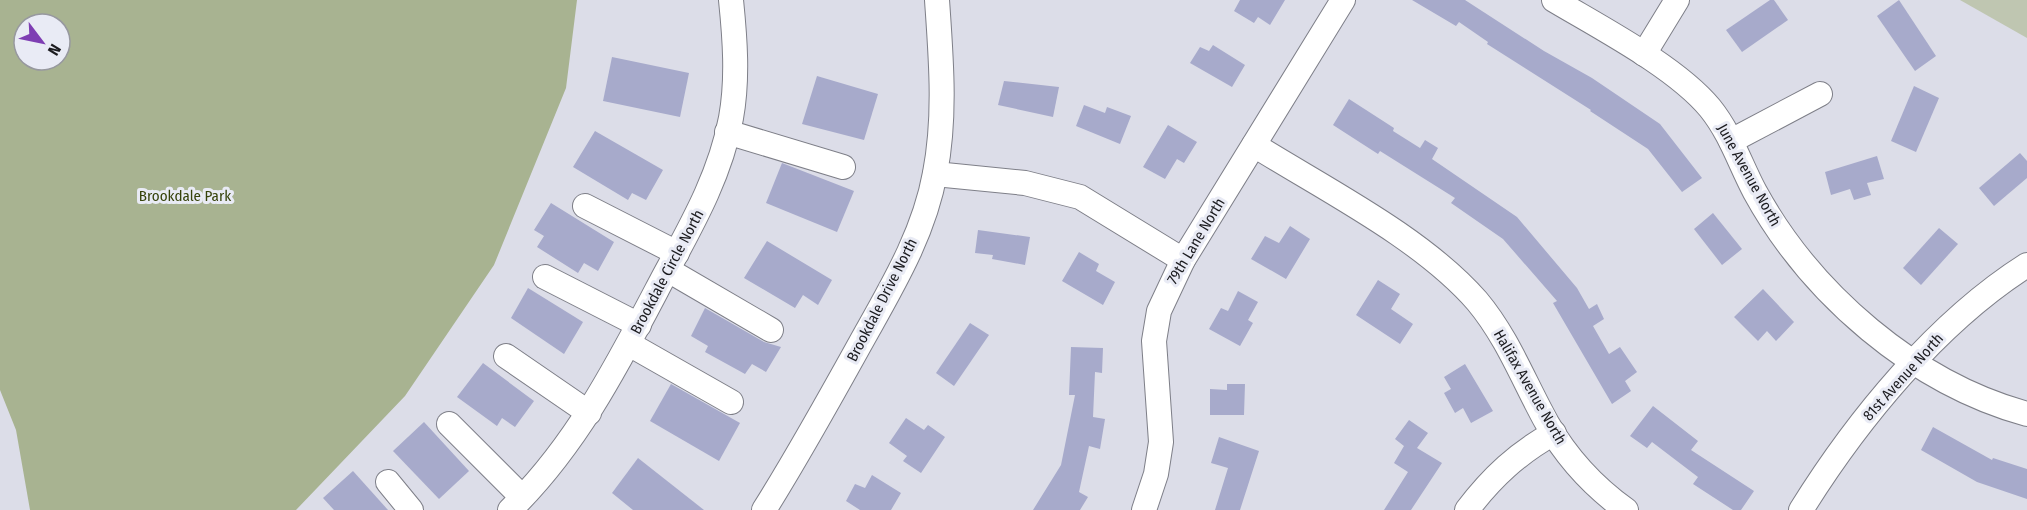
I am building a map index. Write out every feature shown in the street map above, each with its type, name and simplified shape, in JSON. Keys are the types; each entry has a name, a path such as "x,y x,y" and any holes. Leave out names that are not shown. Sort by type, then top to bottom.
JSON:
{"street":[{"name":"Brookdale Circle North","path":"516,503 553,462 589,413 634,335 719,165 727,132 736,69 731,0"},
{"name":"Brookdale Drive North","path":"765,510 904,265 922,220 935,174 942,123 938,0"},
{"name":"79th Lane North","path":"1144,510 1156,474 1161,442 1154,341 1159,311 1183,260 1343,0"},
{"name":"June Avenue North","path":"1554,0 1644,54 1686,85 1710,108 1731,141 1755,191 1787,241 1824,286 1866,326 1915,362 1964,389 2027,414"},
{"path":"1644,54 1677,0"},
{"path":"1731,141 1820,94"},
{"path":"727,132 843,167"},
{"name":"Halifax Avenue North","path":"1254,145 1406,240 1445,268 1478,302 1506,342 1554,433 1575,464 1597,487 1626,510"},
{"path":"935,174 1026,183 1080,197 1183,260"},
{"path":"585,206 672,261 771,330"},
{"name":"81st Avenue North","path":"1801,510 1845,441 1915,362 1986,292 2027,265"},
{"path":"545,277 731,402"},
{"path":"506,356 589,413"},
{"path":"449,424 516,503"},
{"path":"1467,510 1503,468 1528,448 1554,433"},
{"path":"388,482 411,510"}],"green space":[{"name":"Brookdale Park","path":"0,0 577,0 566,88 494,265 405,396 296,510 30,510 16,430 0,390"},
{"path":"1960,0 2027,0 2027,38"}],"building":[{"path":"1240,0 1285,0 1270,25 1258,17 1254,23 1234,11"},
{"path":"1412,0 1465,0 1544,51 1592,78 1660,124 1702,178 1682,192 1648,149 1487,44 1488,42 1459,22 1456,26"},
{"path":"1770,0 1774,0 1788,20 1742,52 1726,30"},
{"path":"1899,0 1936,56 1915,71 1877,16"},
{"path":"1213,45 1245,65 1232,87 1190,63 1200,47 1209,51"},
{"path":"612,57 689,73 680,117 603,101"},
{"path":"817,76 878,94 864,140 802,124"},
{"path":"1004,81 1059,87 1053,117 998,105"},
{"path":"1914,86 1939,98 1916,152 1891,141"},
{"path":"1349,99 1420,148 1425,140 1438,148 1432,159 1517,217 1577,288 1589,309 1597,304 1604,319 1593,326 1609,354 1620,347 1637,372 1625,381 1631,391 1612,404 1553,303 1557,301 1503,239 1451,203 1455,198 1380,151 1378,154 1333,125"},
{"path":"1084,105 1105,113 1107,107 1131,116 1120,144 1076,126"},
{"path":"1168,125 1197,142 1184,163 1177,159 1165,179 1143,167"},
{"path":"595,131 663,170 646,200 632,193 628,200 573,167"},
{"path":"2020,153 2027,161 2027,178 1994,206 1979,188"},
{"path":"1877,156 1884,179 1867,183 1871,195 1854,200 1850,189 1831,195 1825,172"},
{"path":"782,163 854,191 837,232 766,203"},
{"path":"551,203 614,242 598,271 584,263 578,273 537,247 544,236 534,230"},
{"path":"1713,213 1742,249 1722,265 1694,229"},
{"path":"1290,226 1310,239 1286,279 1251,259 1265,236 1279,243"},
{"path":"1939,228 1958,244 1921,285 1903,268"},
{"path":"978,230 1030,237 1025,265 992,259 993,255 975,253"},
{"path":"767,241 832,280 818,305 803,295 795,308 744,278"},
{"path":"1079,252 1099,264 1096,271 1115,282 1103,305 1062,281"},
{"path":"1378,280 1400,294 1391,309 1413,324 1400,344 1356,315"},
{"path":"528,288 583,322 564,354 511,318"},
{"path":"1763,289 1794,322 1776,341 1767,331 1758,341 1734,317"},
{"path":"1238,291 1258,302 1248,320 1253,323 1240,346 1209,329 1221,308 1228,311"},
{"path":"705,308 764,342 781,347 766,372 752,364 745,374 705,352 708,346 691,336"},
{"path":"970,323 989,335 954,386 936,373"},
{"path":"1071,347 1103,348 1102,373 1095,372 1093,417 1105,419 1100,449 1089,446 1079,492 1088,497 1080,510 1033,510 1061,465 1075,395 1069,395"},
{"path":"483,363 534,401 515,427 502,418 497,426 457,397"},
{"path":"1465,364 1493,411 1471,423 1463,408 1455,413 1444,393 1451,389 1444,377"},
{"path":"671,384 740,423 719,461 650,421"},
{"path":"1227,384 1245,384 1244,415 1210,415 1210,389 1227,390"},
{"path":"1653,406 1698,441 1691,450 1754,491 1741,510 1733,510 1693,484 1698,477 1652,442 1647,448 1630,436"},
{"path":"906,418 924,430 928,425 945,437 921,473 903,461 907,456 889,443"},
{"path":"1409,420 1428,433 1417,448 1442,463 1411,510 1384,510 1408,472 1394,463 1404,446 1395,439"},
{"path":"424,422 469,471 439,499 393,451"},
{"path":"1933,427 1992,460 1993,458 2027,469 2027,499 1977,482 1921,450"},
{"path":"1219,437 1259,451 1240,510 1215,510 1228,468 1211,463"},
{"path":"638,458 704,510 633,510 612,493"},
{"path":"353,471 388,510 334,510 323,498"},
{"path":"872,475 901,493 891,510 860,510 846,501 855,484 865,488"}]}
